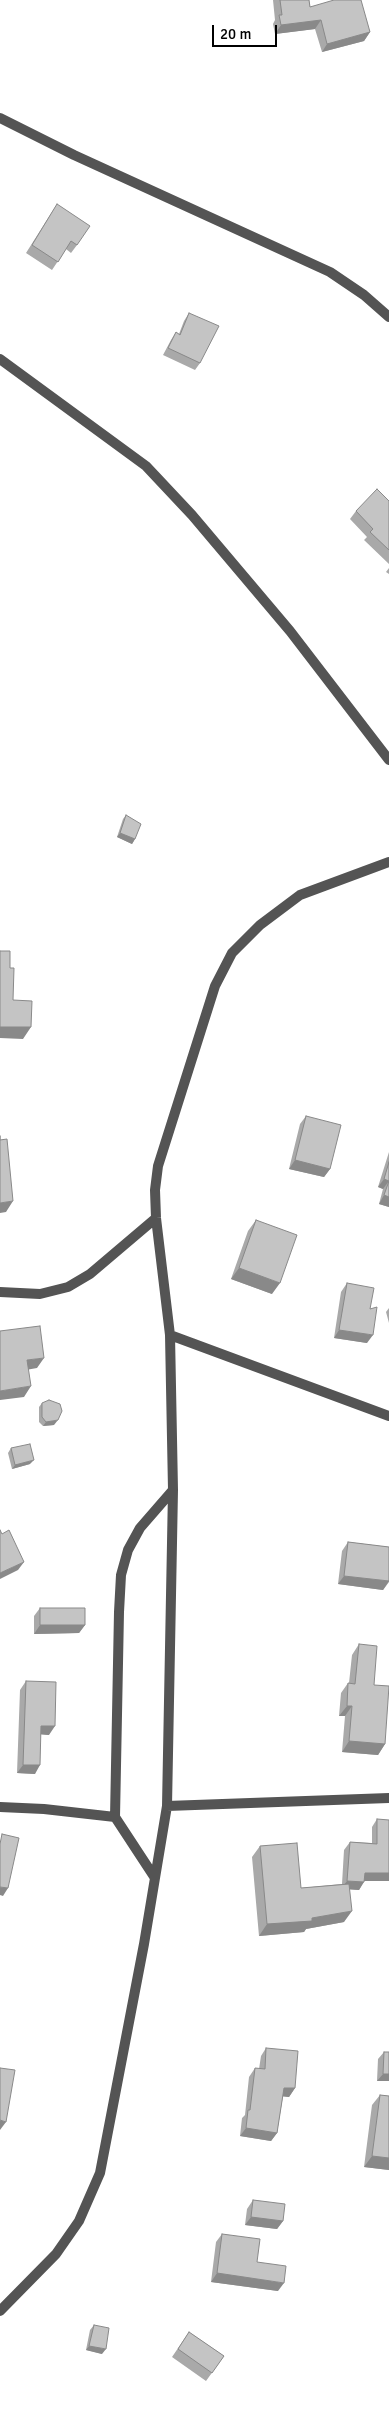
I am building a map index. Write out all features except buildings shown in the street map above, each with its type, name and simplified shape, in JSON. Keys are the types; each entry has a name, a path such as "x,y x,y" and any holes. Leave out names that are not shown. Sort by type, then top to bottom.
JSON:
{"street":[{"path":"0,118 330,272 364,295 389,317"},
{"path":"0,359 146,466 192,515 290,631 389,760"},
{"path":"0,2311 56,2254 75,2228 100,2172 144,1944 167,1806 173,1490 170,1335 156,1218 155,1190 158,1166 215,986 232,953 260,925 300,895 389,862"},
{"path":"0,1292 40,1294 68,1287 90,1274 156,1218"},
{"path":"170,1335 389,1416"},
{"path":"155,1878 115,1817 121,1575 128,1550 140,1528 173,1490"},
{"path":"167,1806 389,1798"},
{"path":"0,1807 44,1809 115,1817"}]}
